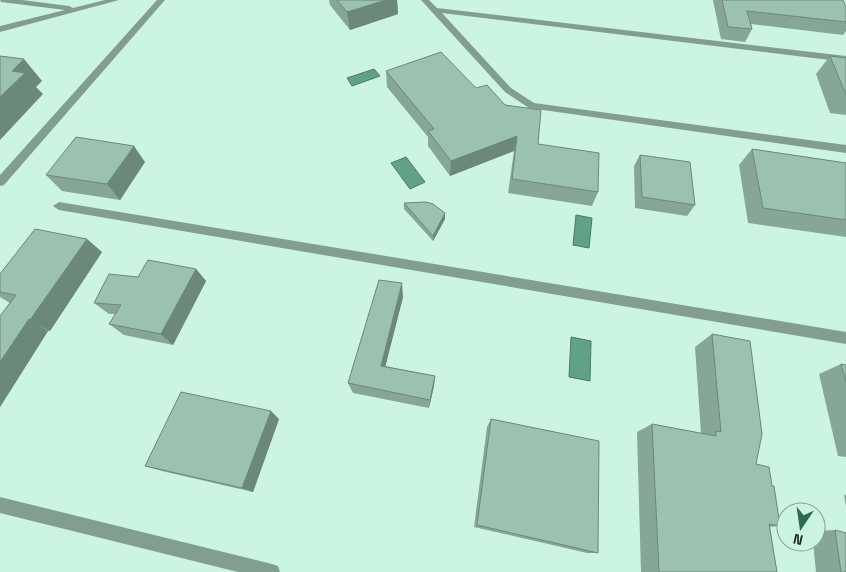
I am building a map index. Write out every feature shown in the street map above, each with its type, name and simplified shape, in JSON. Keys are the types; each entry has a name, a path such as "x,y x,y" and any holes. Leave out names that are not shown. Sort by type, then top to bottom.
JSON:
{"street":[{"path":"2,0 76,9"},
{"path":"0,29 114,0"},
{"path":"0,182 161,0"},
{"path":"431,3 846,59"},
{"path":"431,3 508,90 532,106 846,149"},
{"path":"59,206 846,338"},
{"path":"0,505 272,572"}],"shaded area":[{"path":"374,69 380,76 352,86 347,78"},
{"path":"406,157 425,182 410,189 391,163"},
{"path":"576,215 592,218 589,248 573,245"},
{"path":"571,337 591,341 590,381 569,377"}],"building":[{"path":"337,0 386,0 347,12"},
{"path":"722,0 843,0 846,7 846,22 747,11 752,29 728,27"},
{"path":"441,52 476,88 487,85 505,105 541,110 538,144 599,153 598,192 512,179 517,136 451,161 428,131 434,129 386,71"},
{"path":"0,56 24,59 12,71 25,73 0,97"},
{"path":"830,56 846,58 846,95"},
{"path":"76,137 134,146 107,184 46,175"},
{"path":"752,149 846,163 846,220 763,208"},
{"path":"640,155 690,162 695,205 642,197"},
{"path":"426,202 433,204 445,213 433,236 404,203"},
{"path":"35,229 87,239 0,362 0,316 16,295 0,292 0,274"},
{"path":"148,260 196,269 161,334 109,324 121,305 94,303 109,274 138,277"},
{"path":"379,280 402,283 381,366 435,376 430,400 348,383"},
{"path":"712,334 750,341 762,434 756,464 769,467 772,486 774,486 776,502 776,525 769,524 777,572 659,572 652,424 716,436 716,431 721,432"},
{"path":"841,364 846,365 846,382"},
{"path":"181,392 271,411 242,488 145,466"},
{"path":"491,419 599,441 598,553 477,525"},
{"path":"835,530 846,533 846,572 841,572"}]}
